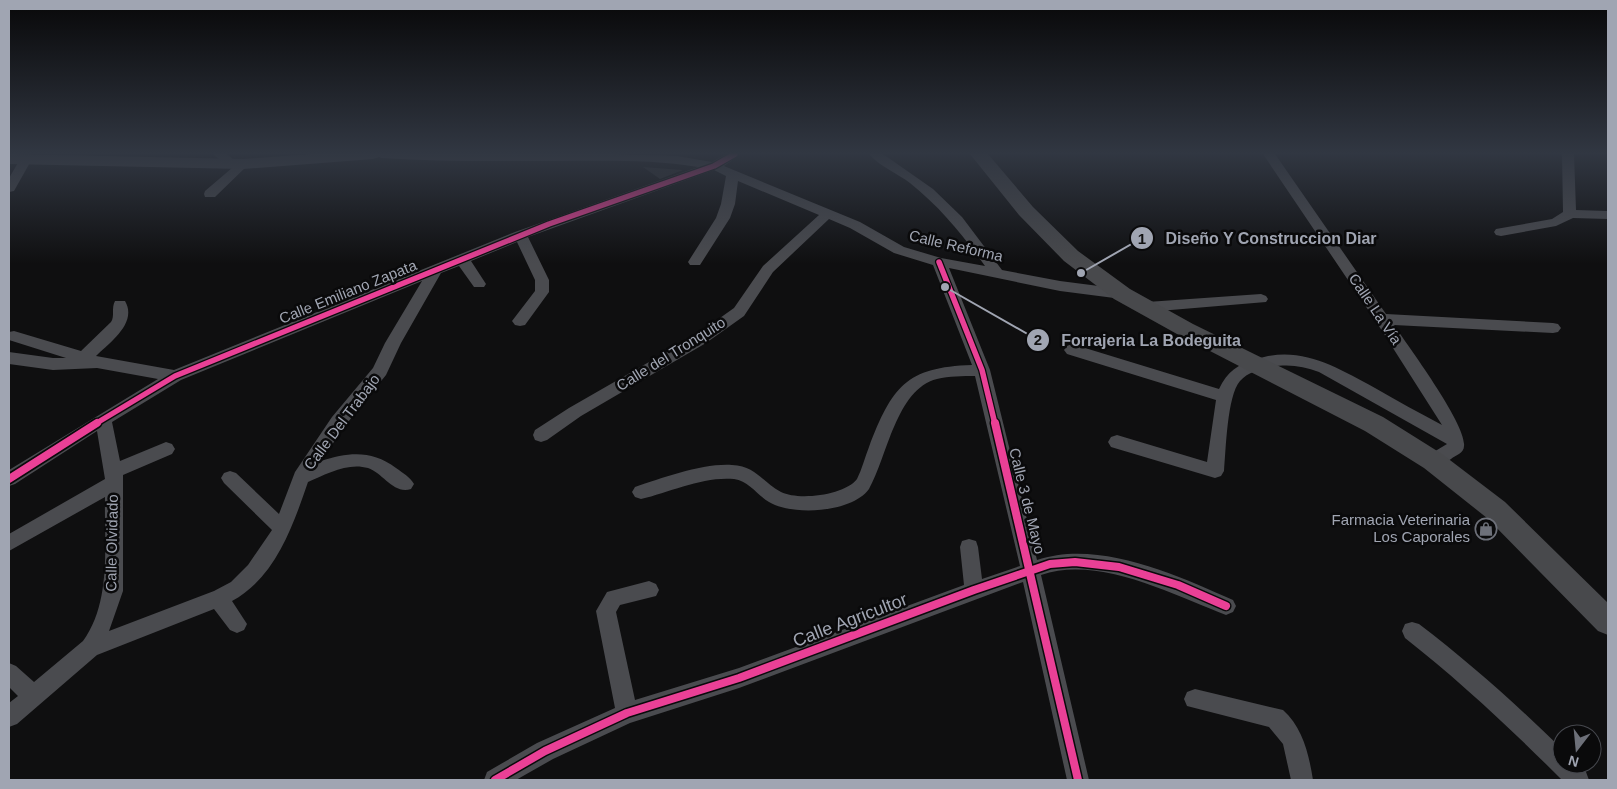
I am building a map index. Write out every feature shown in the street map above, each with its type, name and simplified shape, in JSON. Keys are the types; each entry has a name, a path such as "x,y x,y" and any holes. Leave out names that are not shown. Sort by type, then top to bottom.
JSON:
{"main road":[{"path":"1009,191 1026,211 1071,256 1122,294 1374,424 1433,462 1496,510 1605,615"}],"street":[{"path":"210,194 213,191"},
{"name":"Calle Emiliano Zapata","path":"10,477 175,376 520,235 644,191"},
{"path":"695,262 723,218 730,191"},
{"name":"Calle Reforma","path":"774,191 855,225 899,250 940,262 1060,286 1122,294"},
{"path":"929,191 945,205 971,235 996,272"},
{"name":"Calle La Vía","path":"1294,191 1446,417 1456,441"},
{"path":"1569,191 1570,214"},
{"name":"Calle del Tronquito","path":"540,435 575,412 701,339 739,312 768,269 827,214"},
{"path":"1501,232 1556,222 1570,214 1608,215"},
{"path":"520,235 542,280 543,287 542,292 520,321"},
{"path":"462,259 479,284"},
{"name":"Calle 3 de Mayo","path":"940,262 982,370 1078,780"},
{"name":"Calle Del Trabajo","path":"90,648 221,597 238,588 256,571 283,529 301,477 338,422 380,371 393,343 436,270"},
{"path":"1147,308 1261,299"},
{"path":"9,358 53,364 91,360 121,319 120,305"},
{"path":"1382,319 1553,328"},
{"path":"14,336 91,360 175,376"},
{"path":"1072,350 1224,397"},
{"path":"1117,442 1215,471 1224,397 1232,380 1256,364 1280,358 1307,360 1325,368 1456,441 1456,447 1433,462"},
{"path":"641,492 724,471 747,474 757,480 774,497 785,501 800,502 845,498 855,494 867,479 890,416 918,381 930,374 946,371 982,370"},
{"name":"Calle Olvidado","path":"9,717 90,648 97,638 113,591 113,477 103,419"},
{"path":"9,543 113,477 166,449"},
{"path":"301,477 346,460 362,461 373,462 405,484"},
{"path":"230,478 283,529"},
{"path":"969,546 974,590"},
{"name":"Calle Agricultor","path":"495,780 545,752 628,713 739,678 974,590 1050,564 1075,562 1120,567 1178,585 1226,606"},
{"path":"628,713 606,621 606,611 614,598 648,590"},
{"path":"221,597 223,606 237,624"},
{"path":"1412,632 1483,688 1578,780"},
{"path":"9,673 33,696"},
{"path":"1195,699 1275,718 1285,725 1291,734 1295,746 1302,780"}],"cycle path":[{"path":"9,479 175,376 549,224 643,191"},
{"path":"939,262 982,370 1078,780"},
{"path":"495,780 545,751 627,713 739,678 974,590 1050,564 1075,562 1119,567 1178,585 1226,606"}],"place":[{"name":"Diseño Y Construccion Diar","path":"1081,273"},
{"name":"Forrajeria La Bodeguita","path":"945,287"},
{"name":"Farmacia Veterinaria Los Caporales","path":"1486,529"}]}
